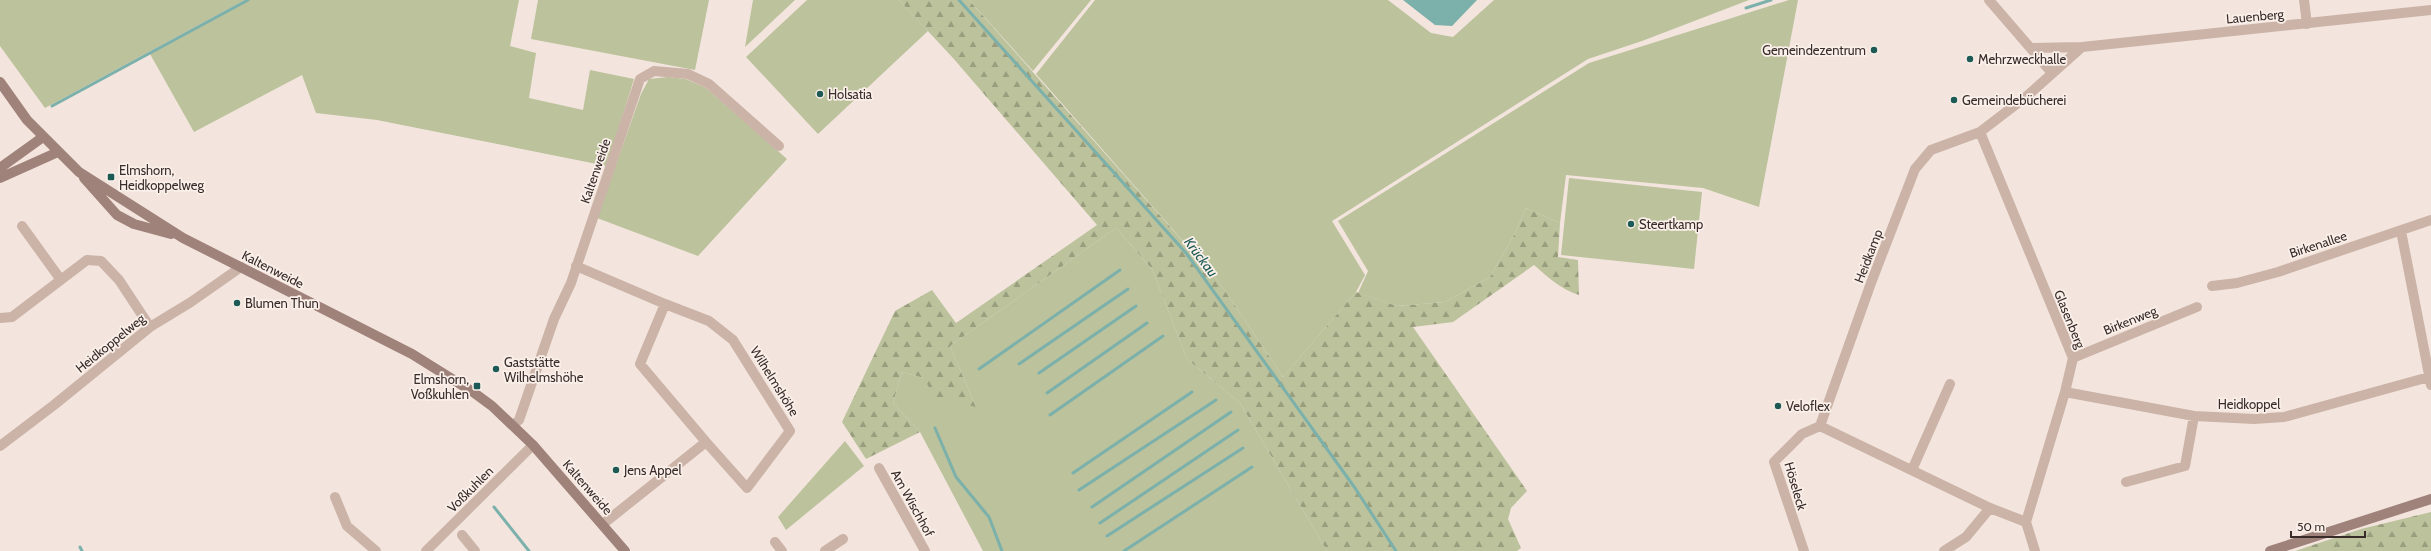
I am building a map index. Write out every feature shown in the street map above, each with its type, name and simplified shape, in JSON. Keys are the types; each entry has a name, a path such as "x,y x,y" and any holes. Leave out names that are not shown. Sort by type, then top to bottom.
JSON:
{"main road":[{"name":"Kaltenweide","path":"0,82 27,120 79,172 117,215 134,224 183,238"},
{"path":"0,168 43,137"},
{"path":"0,178 58,152"},
{"name":"Kaltenweide","path":"79,172 183,238 412,354 472,392 513,425 533,445 625,551"},
{"path":"2270,551 2431,499"}],"street":[{"path":"1989,0 2052,73"},
{"path":"2304,0 2308,24"},
{"name":"Lauenberg","path":"2032,48 2082,47 2431,10"},
{"path":"1980,132 2027,96 2082,47"},
{"name":"Kaltenweide","path":"513,425 519,420 554,319 571,283 640,80 654,71 688,74 708,84 779,146"},
{"name":"Glasenberg","path":"1980,132 2073,358 2065,392 2026,522"},
{"name":"Heidkamp","path":"1820,426 1871,283 1916,169 1931,150 1980,132"},
{"name":"Birkenallee","path":"2212,286 2244,282 2431,220"},
{"path":"22,226 62,280"},
{"name":"Heidkoppel","path":"2065,392 2194,416 2254,419 2284,417 2430,381 2401,231"},
{"path":"0,318 12,317 87,260 101,260 119,280 150,327"},
{"name":"Wilhelmshöhe","path":"576,266 709,321 733,340 790,431 747,488 640,364 665,304"},
{"name":"Heidkoppelweg","path":"0,446 54,406 150,327 191,302 241,267"},
{"name":"Birkenweg","path":"2073,358 2197,307"},
{"path":"1912,470 1950,384"},
{"path":"2126,482 2185,466 2194,416"},
{"path":"1820,426 1990,508 2026,522 2035,551"},
{"name":"Höseleck","path":"1804,551 1774,462 1802,434 1820,426"},
{"path":"603,524 706,442"},
{"name":"Voßkuhlen","path":"426,551 533,445"},
{"name":"Am Wischhof","path":"879,468 925,551"},
{"path":"335,497 347,526 376,551"},
{"path":"1944,551 1966,537 1990,508"},
{"path":"462,534 475,551"},
{"path":"825,551 843,539"},
{"path":"775,542 782,551"}],"green space":[{"path":"0,0 245,0 45,108 0,46"},
{"path":"248,0 519,0 510,46 536,53 529,98 583,110 590,70 634,79 607,166 377,120 316,113 302,75 194,132 150,54"},
{"path":"538,0 709,0 695,70 531,39"},
{"path":"753,0 795,0 745,47"},
{"name":"Holsatia","path":"807,0 899,0 928,31 818,134 746,57"},
{"path":"899,0 969,0 1219,282 1283,377 1356,292 1397,306 1445,302 1490,277 1514,235 1526,208 1560,223 1558,257 1578,260 1579,295 1560,286 1534,265 1453,322 1413,327 1527,491 1511,508 1508,519 1521,548 1517,551 1327,551 1240,403 1187,359 1152,269 1116,228 950,346 976,407 934,397 924,378 902,372 893,403 920,432 866,459 842,422 895,311 932,290 956,323 1097,225 953,58"},
{"path":"969,0 1091,0 1033,71"},
{"path":"1095,0 1388,0 1431,33 1453,37 1494,0 1749,0 1642,41 1588,59 1332,221 1365,275 1356,292 1283,377 1219,282 1036,74"},
{"path":"1789,0 1798,0 1759,207 1703,188 1566,175 1560,223 1526,208 1514,235 1490,277 1445,302 1397,306 1358,293 1368,271 1338,221 1589,63"},
{"path":"668,77 686,79 706,88 787,159 698,256 597,218 641,94 649,79"},
{"name":"Steertkamp","path":"1569,178 1702,192 1694,269 1561,255"},
{"path":"1116,228 1152,269 1187,359 1240,403 1327,551 983,551 920,432 893,403 902,372 924,378 976,407 950,346"},
{"path":"845,441 864,466 786,530 778,517"},
{"path":"2431,512 2431,551 2295,551 2361,529"}],"water":[{"path":"1403,0 1477,0 1452,26 1435,25"}],"waterway":[{"path":"52,106 248,0"},
{"name":"Krückau","path":"959,0 1186,253 1355,488 1396,551"},
{"path":"1746,8 1771,0"},
{"path":"979,369 1120,270"},
{"path":"1019,364 1128,289"},
{"path":"1039,373 1136,306"},
{"path":"1047,393 1147,323"},
{"path":"1050,415 1163,336"},
{"path":"1073,473 1192,392"},
{"path":"1079,490 1216,400"},
{"path":"1092,507 1231,412"},
{"path":"935,428 956,477 989,517 1002,551"},
{"path":"1100,523 1238,430"},
{"path":"1107,536 1243,448"},
{"path":"1124,551 1252,467"},
{"path":"494,507 529,551"},
{"path":"80,547 82,551"}],"place":[{"name":"Gemeindezentrum","path":"1874,50"},
{"name":"Mehrzweckhalle","path":"1970,59"},
{"name":"Holsatia","path":"820,94"},
{"name":"Gemeindebücherei","path":"1954,100"},
{"name":"Elmshorn, Heidkoppelweg","path":"111,177"},
{"name":"Steertkamp","path":"1631,224"},
{"name":"Blumen Thun","path":"237,303"},
{"name":"Gaststätte Wilhelmshöhe","path":"496,369"},
{"name":"Elmshorn, Voßkuhlen","path":"477,386"},
{"name":"Veloflex","path":"1778,406"},
{"name":"Jens Appel","path":"616,470"}]}
